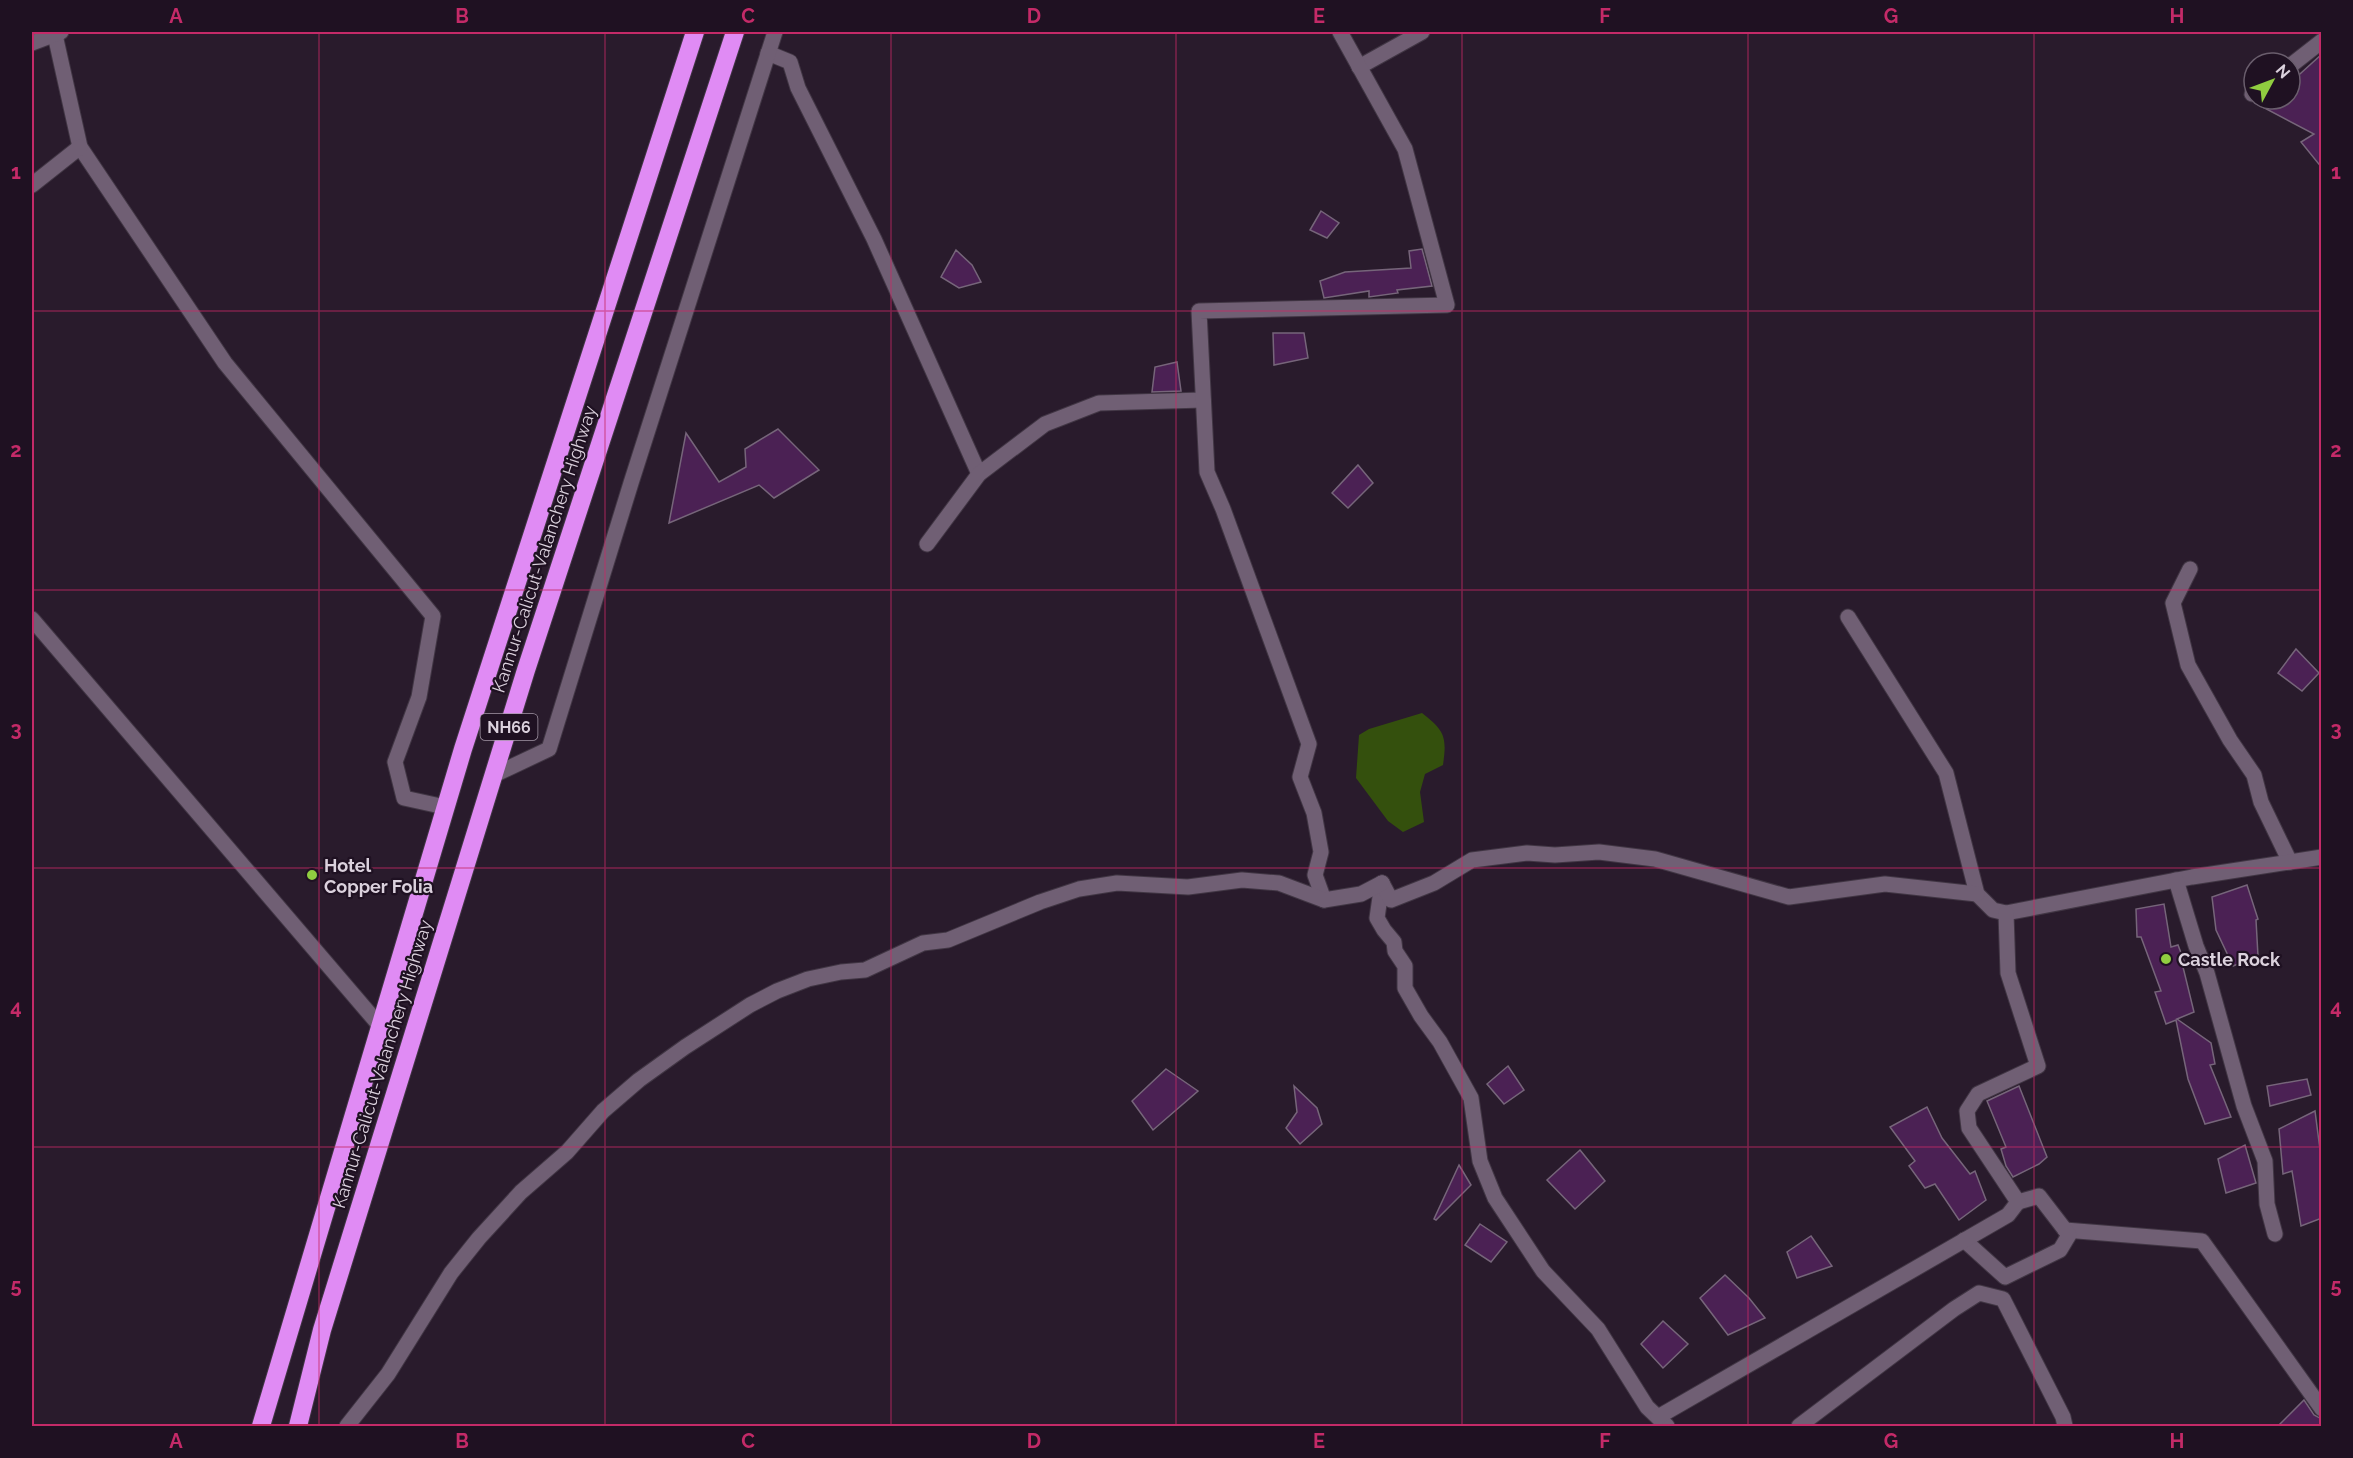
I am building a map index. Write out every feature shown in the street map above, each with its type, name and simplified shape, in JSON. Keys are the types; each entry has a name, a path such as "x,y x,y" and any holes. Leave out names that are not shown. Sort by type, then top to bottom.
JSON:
{"highway":[{"name":"Kannur-Calicut-Valanchery Highway","path":"261,1426 445,807 695,32"},
{"name":"Kannur-Calicut-Valanchery Highway","path":"298,1426 322,1330 494,775 735,32"}],"street":[{"path":"494,775 549,749 775,32"},
{"path":"1324,900 1315,875 1321,852 1314,813 1300,777 1309,744 1227,520 1207,472 1199,311 1447,305 1405,149 1340,32"},
{"path":"1359,67 1422,32"},
{"path":"32,43 58,33 80,147 225,363 433,616 419,697 395,762 404,798 445,807"},
{"path":"2302,57 2322,41"},
{"path":"768,53 790,62 798,88 874,238 979,474"},
{"path":"32,185 80,147"},
{"path":"927,544 979,474 1045,424 1099,403 1203,400"},
{"path":"2190,569 2173,603 2188,665 2230,740 2254,775 2261,802 2290,862"},
{"path":"1848,617 1946,773 1977,894 1993,910 2006,913 2176,880 2322,857"},
{"path":"32,619 380,1026"},
{"path":"1382,884 1391,900 1434,883 1472,860 1527,853 1555,855 1599,852 1655,859 1789,897 1885,884 1977,894"},
{"path":"347,1426 388,1374 451,1273 521,1192 567,1152 603,1111 639,1080 750,1005 808,979 865,970 904,950 923,943 948,940 1040,902 1079,890 1117,883 1188,887 1242,880 1279,883 1324,900 1361,894 1382,884"},
{"path":"2176,880 2207,974 2244,1106 2265,1161 2266,1204 2275,1234"},
{"path":"1382,884 1377,918 1394,942 1395,951 1405,966 1405,987 1421,1016 1440,1042 1471,1098 1480,1161 1495,1198 1544,1270 1598,1329 1647,1407 1663,1422 1964,1240 2007,1215 2018,1202 2039,1196 2069,1235 2060,1250 2005,1277 1964,1240"},
{"path":"2006,913 2008,973 2038,1066 1977,1094 1967,1111 1969,1128 2018,1202"},
{"path":"2065,1230 2202,1240 2322,1409"},
{"path":"1799,1426 1954,1309 1979,1293 2003,1299 2063,1417 2065,1426"}],"green space":[{"path":"1422,713 1436,725 1443,735 1445,748 1443,765 1425,774 1420,792 1424,822 1403,832 1388,821 1356,778 1359,735 1369,729"}],"building":[{"path":"2322,54 2322,168 2301,142 2314,134 2270,111 2302,111 2302,72"},
{"path":"1321,211 1339,223 1327,238 1310,230"},
{"path":"1422,249 1432,286 1397,290 1398,293 1369,297 1369,291 1324,298 1320,281 1345,272 1411,268 1409,251"},
{"path":"956,250 972,265 981,282 959,288 941,277"},
{"path":"1273,333 1304,333 1308,358 1274,365"},
{"path":"1177,362 1181,391 1152,392 1155,367"},
{"path":"778,429 819,470 774,498 759,485 669,523 686,433 719,482 746,467 745,449"},
{"path":"1358,465 1373,483 1348,508 1332,493"},
{"path":"2296,649 2319,673 2302,691 2278,673"},
{"path":"2247,885 2258,919 2256,920 2258,956 2233,966 2216,930 2212,897"},
{"path":"2164,904 2171,947 2178,945 2186,966 2183,967 2194,1012 2177,1019 2211,1043 2215,1064 2210,1065 2231,1117 2205,1124 2188,1079 2176,1020 2166,1024 2155,992 2161,991 2141,937 2137,937 2136,909"},
{"path":"1508,1066 1524,1090 1504,1104 1487,1084"},
{"path":"1166,1069 1198,1091 1153,1130 1132,1101"},
{"path":"2307,1079 2311,1095 2270,1106 2267,1086"},
{"path":"1294,1086 1317,1108 1322,1124 1300,1144 1286,1128 1297,1112"},
{"path":"2019,1086 2047,1157 2039,1164 2013,1177 2006,1166 2001,1149 2006,1147 1987,1101"},
{"path":"1927,1107 1942,1138 1970,1174 1975,1171 1986,1200 1959,1220 1935,1184 1925,1188 1909,1166 1915,1161 1890,1127"},
{"path":"2315,1111 2322,1165 2322,1218 2301,1226 2292,1171 2283,1174 2279,1129"},
{"path":"2245,1145 2256,1183 2226,1193 2218,1159"},
{"path":"1580,1150 1605,1181 1575,1209 1547,1180"},
{"path":"1459,1165 1471,1185 1436,1220 1434,1219"},
{"path":"1480,1224 1507,1242 1491,1262 1465,1245"},
{"path":"1811,1236 1832,1266 1797,1278 1787,1252"},
{"path":"1725,1275 1749,1298 1765,1318 1728,1335 1700,1298"},
{"path":"1663,1321 1688,1344 1663,1368 1641,1344"},
{"path":"2304,1400 2314,1415 2322,1419 2322,1426 2278,1426"}],"place":[{"name":"Hotel Copper Folia","path":"312,875"},
{"name":"Castle Rock","path":"2166,959"}]}
